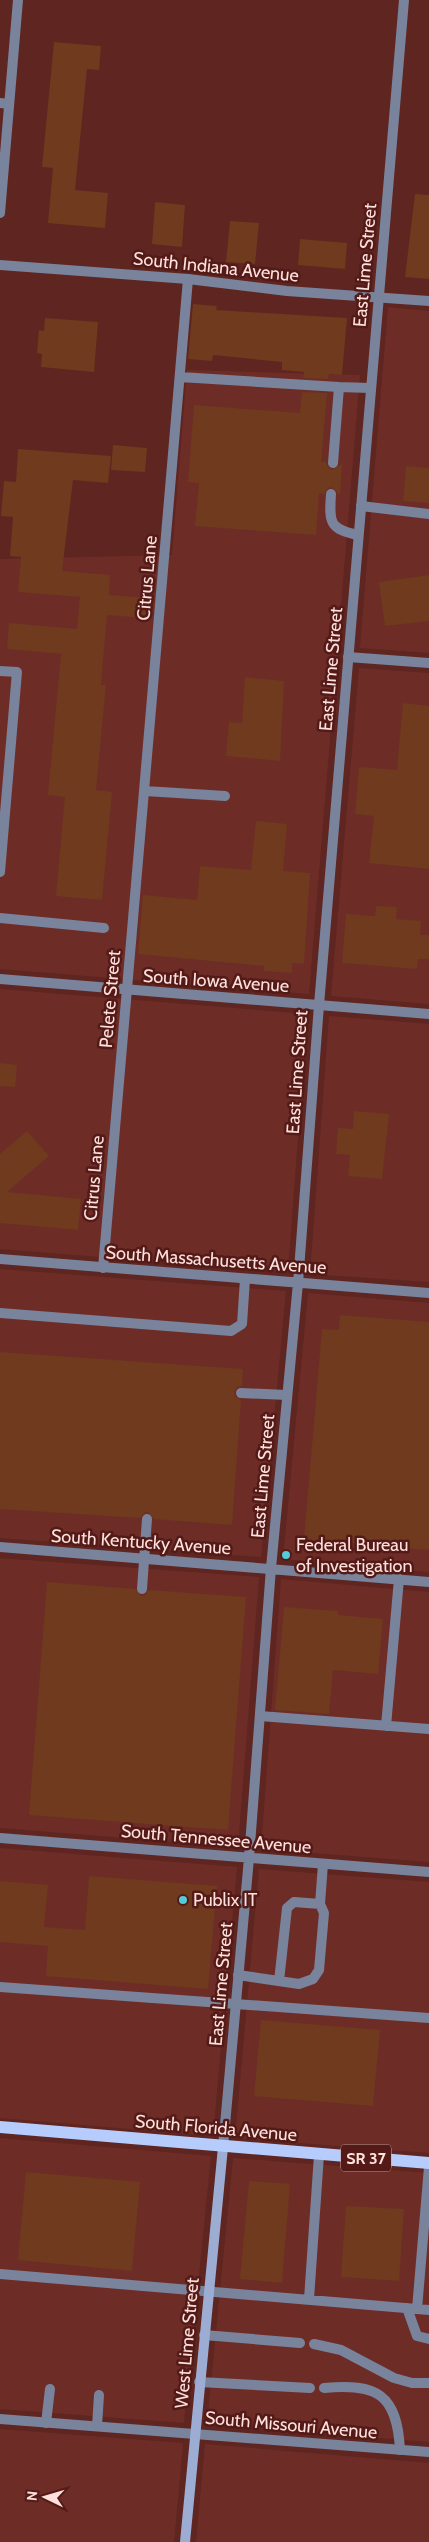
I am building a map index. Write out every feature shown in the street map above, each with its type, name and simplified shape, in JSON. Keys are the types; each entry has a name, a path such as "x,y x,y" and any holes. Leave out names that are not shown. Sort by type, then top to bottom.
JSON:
{"main road":[{"name":"South Florida Avenue","path":"0,2127 429,2163"},
{"name":"West Lime Street","path":"185,2542 223,2147"}],"street":[{"path":"0,213 4,104 18,0"},
{"name":"East Lime Street","path":"223,2147 249,1858 271,1568 298,1282 370,388 404,0"},
{"name":"South Indiana Avenue","path":"0,265 188,279 287,291 429,301"},
{"name":"Citrus Lane","path":"137,879 188,279"},
{"path":"180,377 370,388"},
{"path":"333,463 339,387"},
{"path":"331,494 330,517 332,524 343,532 358,534"},
{"path":"361,506 429,514"},
{"path":"348,657 429,663"},
{"path":"0,671 17,672 2,816 0,872"},
{"path":"145,791 224,796"},
{"name":"Pelete Street","path":"116,1121 137,879"},
{"path":"0,918 104,928"},
{"name":"South Iowa Avenue","path":"0,979 429,1014"},
{"name":"Citrus Lane","path":"103,1268 116,1121"},
{"name":"South Massachusetts Avenue","path":"0,1259 429,1293"},
{"path":"0,1313 231,1331 242,1324 245,1278"},
{"path":"241,1393 287,1396"},
{"path":"142,1589 147,1519"},
{"name":"South Kentucky Avenue","path":"0,1548 429,1582"},
{"path":"386,1726 399,1579"},
{"path":"260,1716 429,1729"},
{"name":"South Tennessee Avenue","path":"0,1838 429,1872"},
{"path":"238,1976 299,1984 313,1979 319,1970 324,1913 320,1904 324,1864"},
{"path":"279,1981 287,1908 294,1902 320,1904"},
{"path":"0,1987 429,2018"},
{"path":"309,2299 319,2155"},
{"path":"429,2167 412,2309 417,2336 429,2339"},
{"path":"0,2274 429,2310"},
{"path":"204,2335 300,2343"},
{"path":"314,2344 341,2350 394,2378 429,2383"},
{"path":"199,2382 310,2388"},
{"path":"324,2388 360,2387 377,2392 394,2411 399,2429 400,2450"},
{"path":"46,2423 50,2390"},
{"path":"97,2426 99,2395"},
{"name":"South Missouri Avenue","path":"0,2419 429,2452"}],"shaded area":[{"path":"388,307 429,311 429,653 360,648"},
{"path":"187,370 360,375 309,994 0,969 0,559 172,555"},
{"path":"359,668 429,673 429,1004 331,996"},
{"path":"0,989 307,1014 288,1272 0,1249"},
{"path":"329,1016 429,1024 429,1282 310,1274"},
{"path":"0,1269 286,1291 261,1557 0,1538"},
{"path":"308,1293 429,1303 429,1572 283,1559"},
{"path":"0,1558 259,1577 238,1847 0,1828"},
{"path":"281,1579 429,1592 429,1862 261,1849"},
{"path":"0,1848 237,1867 213,2136 0,2118"},
{"path":"259,1869 429,1882 429,2153 235,2138"},
{"path":"0,2138 211,2156 184,2423 0,2409"},
{"path":"233,2158 429,2173 429,2442 207,2424"},
{"path":"0,2429 183,2443 174,2542 0,2542"},
{"path":"205,2444 429,2463 429,2542 196,2542"}],"building":[{"path":"54,42 101,46 99,70 87,69 75,190 108,193 105,228 48,223 53,168 42,167"},
{"path":"415,194 429,195 429,279 405,277"},
{"path":"155,202 185,205 182,247 152,244"},
{"path":"230,221 259,223 255,264 226,262"},
{"path":"300,239 347,243 345,269 298,265"},
{"path":"193,304 217,306 216,310 347,318 342,375 329,374 328,379 303,378 304,372 282,370 282,362 213,355 212,361 188,359"},
{"path":"45,318 98,322 94,372 41,367 42,354 37,353 39,330 44,331"},
{"path":"302,392 327,393 321,462 326,462 327,466 332,470 342,464 340,495 332,487 328,488 324,494 319,493 316,535 195,526 199,483 188,482 194,405 300,413"},
{"path":"113,445 147,448 145,472 111,470"},
{"path":"18,449 111,456 108,483 73,480 62,571 110,575 109,595 147,598 146,618 107,615 101,685 106,685 96,790 112,792 102,900 56,896 65,797 48,795 61,654 7,649 9,623 77,629 80,597 18,592 21,557 10,556 13,517 1,516 4,481 16,482"},
{"path":"406,466 429,468 429,503 403,501"},
{"path":"429,575 429,621 385,626 379,582"},
{"path":"245,677 284,681 280,761 226,756 229,722 242,723"},
{"path":"403,703 429,706 429,869 369,863 374,816 355,814 359,767 397,770"},
{"path":"256,821 287,824 283,871 310,873 304,964 292,963 292,973 264,971 264,966 138,954 143,895 197,900 200,866 251,870"},
{"path":"376,906 397,907 396,919 421,921 420,935 429,935 429,959 418,959 417,969 342,963 346,914 375,916"},
{"path":"0,1063 17,1065 15,1087 0,1086"},
{"path":"354,1111 389,1114 382,1179 348,1176 350,1155 336,1154 338,1128 353,1129"},
{"path":"27,1131 49,1156 7,1192 81,1199 78,1230 0,1223 0,1154"},
{"path":"340,1315 429,1322 429,1550 304,1539 322,1329 339,1330"},
{"path":"0,1352 243,1369 242,1386 237,1387 234,1392 235,1397 241,1400 232,1525 154,1519 148,1512 144,1513 140,1518 0,1509"},
{"path":"47,1582 135,1589 141,1596 145,1595 149,1590 246,1597 228,1830 29,1815"},
{"path":"284,1607 338,1611 338,1615 383,1619 378,1674 333,1670 329,1714 275,1710"},
{"path":"89,1876 217,1886 208,1989 46,1976 48,1946 0,1942 0,1881 48,1885 44,1927 85,1930"},
{"path":"261,2020 380,2030 373,2106 254,2096"},
{"path":"26,2172 140,2182 132,2271 18,2260"},
{"path":"249,2181 290,2184 282,2283 240,2279"},
{"path":"346,2206 404,2209 399,2281 341,2277"}],"place":[{"name":"Federal Bureau of Investigation","path":"286,1555"},
{"name":"Publix IT","path":"183,1900"}]}
